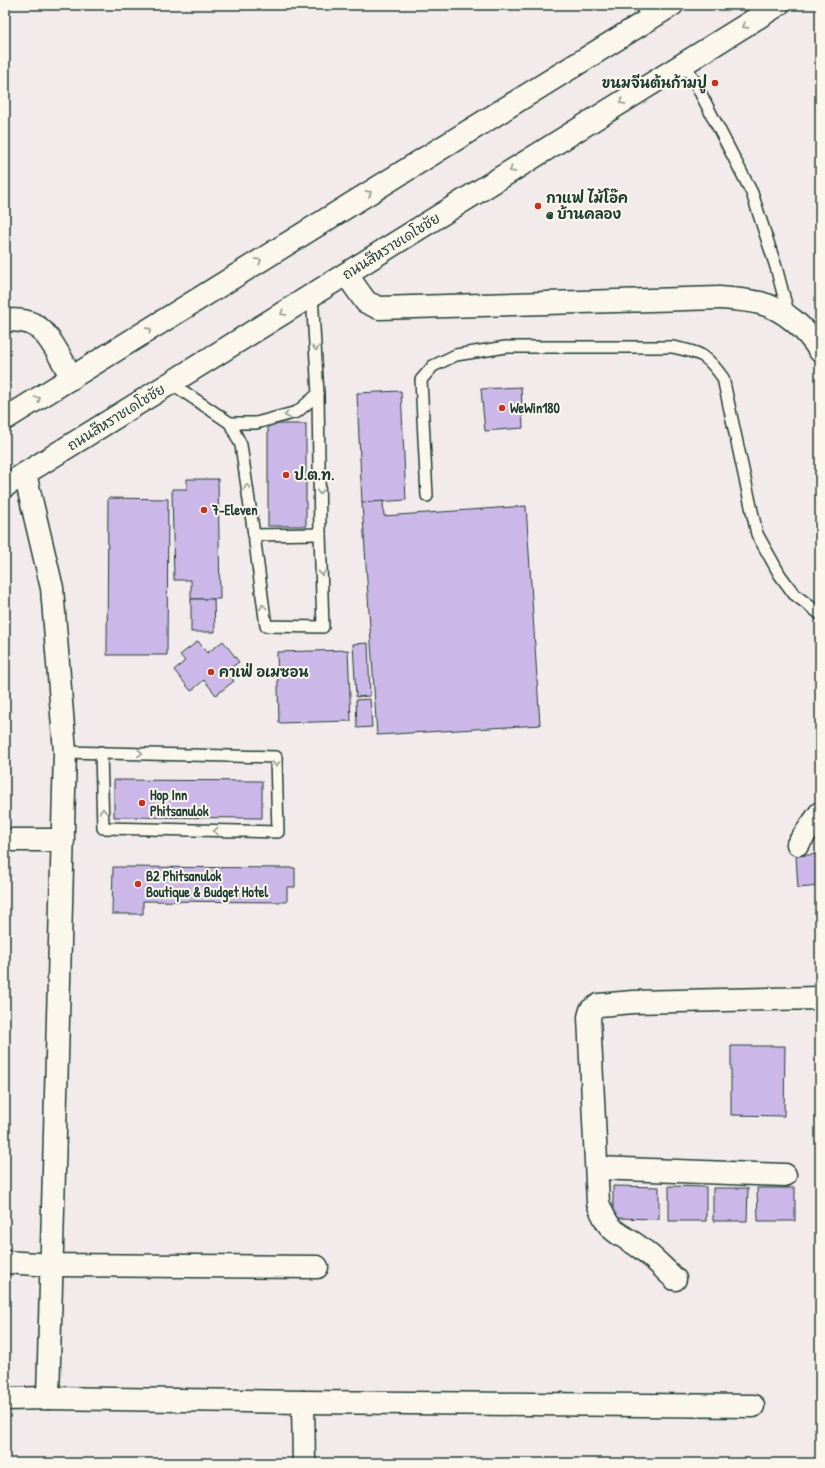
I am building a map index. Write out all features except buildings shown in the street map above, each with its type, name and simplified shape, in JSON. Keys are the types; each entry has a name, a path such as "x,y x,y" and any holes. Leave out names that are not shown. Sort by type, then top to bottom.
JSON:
{"street":[{"path":"5,419 72,378 645,12 672,5"},
{"name":"ถนนสีหราชเดโชชัย","path":"5,486 778,5"},
{"path":"346,274 366,302 379,308 720,298 761,303 789,317 813,339 820,351"},
{"path":"5,320 23,321 36,326 46,335 72,378"},
{"path":"25,474 52,588 65,752 64,840 48,1398"},
{"path":"798,844 820,813"},
{"path":"5,840 64,840"},
{"path":"675,1279 642,1250 615,1233 606,1222 598,1203 589,1018 593,1007 607,1004 633,1002 820,998"},
{"path":"597,1168 785,1175"},
{"path":"5,1262 52,1266 317,1267"},
{"path":"5,1399 48,1398 753,1406"},
{"path":"303,1402 304,1463"}],"lane":[{"path":"686,62 752,193 776,267 789,317"},
{"path":"171,383 230,423 241,445 266,626 323,627 318,394 312,295"},
{"path":"426,496 421,380 433,366 456,355 506,347 673,347 700,353 712,362 723,378 757,534 780,575 794,594 820,614"},
{"path":"230,423 256,423 297,412 318,394"},
{"path":"254,535 320,534"},
{"path":"65,752 101,752 276,757 278,832 103,828 101,752"}],"place":[{"name":"ขนมจีนต้นก้ามปู","path":"715,83"},
{"name":"กาแฟ ไม้โอ๊ค @ บ้านคลอง","path":"538,206"},
{"name":"WeWin180","path":"502,408"},
{"name":"ป.ต.ท.","path":"286,475"},
{"name":"7-Eleven","path":"204,510"},
{"name":"คาเฟ่ อเมซอน","path":"211,672"},
{"name":"Hop Inn Phitsanulok","path":"142,803"},
{"name":"B2 Phitsanulok Boutique & Budget Hotel","path":"138,884"}]}
